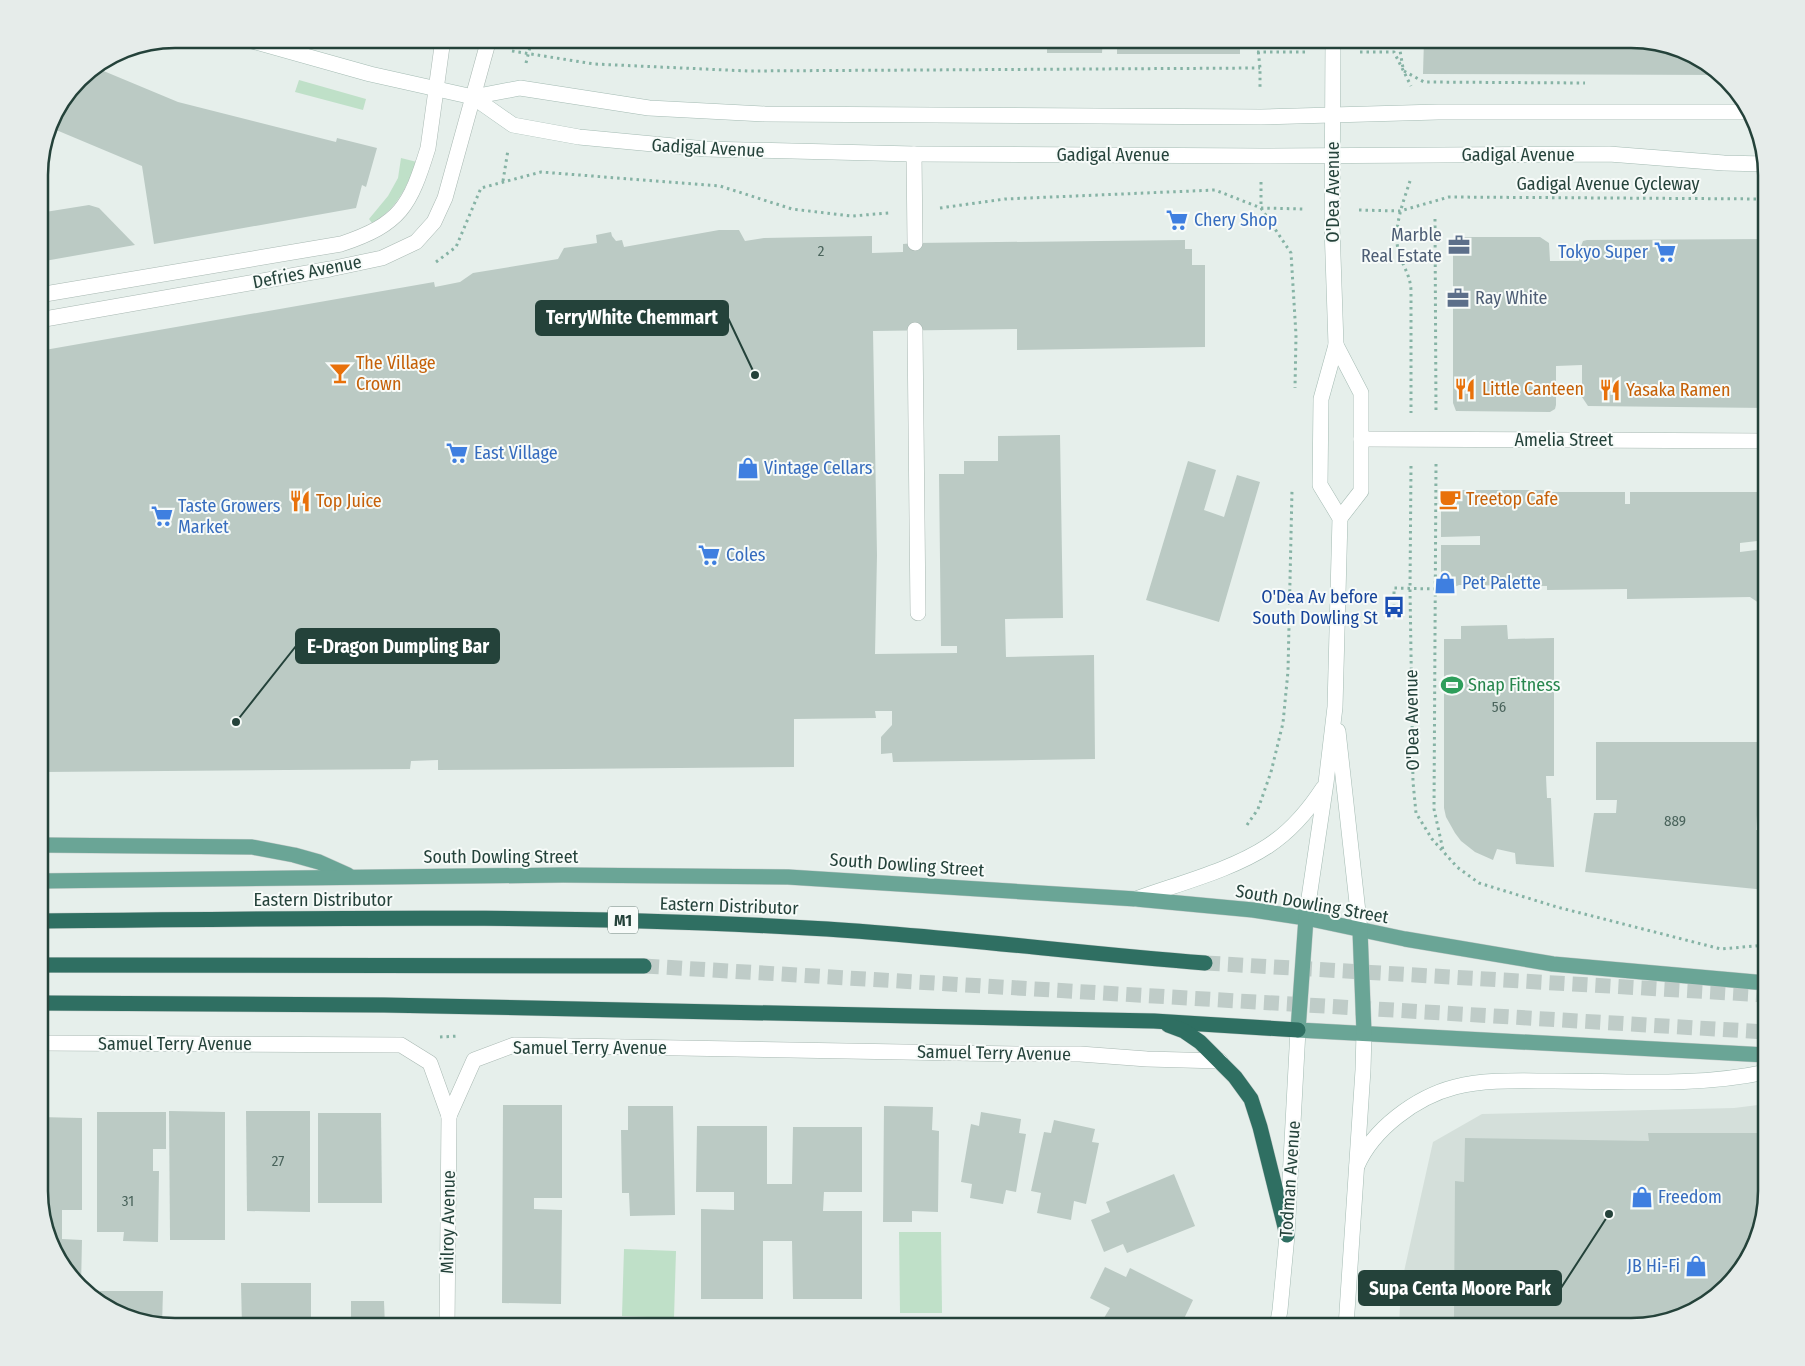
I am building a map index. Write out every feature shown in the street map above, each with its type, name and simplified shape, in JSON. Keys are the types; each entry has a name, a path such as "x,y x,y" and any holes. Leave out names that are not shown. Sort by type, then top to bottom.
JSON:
{"highway":[{"name":"Eastern Distributor","path":"48,921 541,918 667,922 872,932 1205,963"},
{"path":"48,965 644,966"},
{"path":"48,1003 384,1005 1154,1021 1298,1030"},
{"path":"1154,1021 1184,1031 1200,1042 1235,1077 1254,1108 1287,1235"}],"main road":[{"path":"48,846 252,847 319,862 354,877"},
{"name":"South Dowling Street","path":"48,881 563,875 788,877 1136,899 1253,910 1306,918 1405,939 1553,964 1758,982"},
{"path":"1306,918 1298,1030 1758,1055"},
{"path":"1360,930 1364,1034"}],"street":[{"name":"Gadigal Avenue","path":"276,48 370,74 473,97 520,88 649,108 764,114 1238,117 1438,112 1741,112"},
{"name":"Defries Avenue","path":"48,293 341,244 367,236 386,224 398,213 411,196 428,148 442,48"},
{"name":"Defries Avenue","path":"48,318 330,269 382,258 416,242 434,222 445,198 487,48"},
{"name":"O'Dea Avenue","path":"1332,48 1332,226 1336,345 1321,399 1320,485 1340,518 1361,491 1362,393 1336,345"},
{"name":"Gadigal Avenue","path":"473,97 512,125 579,137 706,150 914,154 1609,154 1757,164"},
{"path":"914,154 915,244"},
{"path":"915,330 918,613"},
{"name":"Amelia Street","path":"1361,439 1758,441"},
{"path":"1306,918 1335,707 1340,518"},
{"path":"1335,707 1347,797 1360,930"},
{"path":"1136,899 1236,863 1267,847 1297,822 1326,783"},
{"name":"Todman Avenue","path":"1279,1318 1287,1235 1298,1030"},
{"path":"1347,1318 1364,1034"},
{"name":"Samuel Terry Avenue","path":"48,1043 401,1045 430,1064 449,1116"},
{"name":"Samuel Terry Avenue","path":"449,1116 474,1060 514,1045 1006,1054 1066,1053 1147,1059 1220,1061"},
{"path":"1357,1166 1362,1154 1374,1138 1407,1110 1430,1096 1454,1087 1504,1081 1689,1081 1758,1073"},
{"name":"Milroy Avenue","path":"447,1318 449,1116"}],"path":[{"path":"529,48 528,53 594,64 768,70 1260,68 1257,48"},
{"path":"1400,48 1404,71 1424,82 1590,83"},
{"path":"1257,52 1286,52"},
{"path":"503,181 541,172 720,186 792,209 852,216 914,211 1005,199 1215,190 1261,208 1291,253 1296,335 1294,395"},
{"name":"O'Dea Avenue","path":"1411,178 1400,211 1397,237 1398,250 1410,278 1411,290 1411,746 1416,813 1432,839 1456,867 1478,883 1558,907 1721,949 1758,946"},
{"name":"Gadigal Avenue Cycleway","path":"1382,212 1400,211 1449,197 1758,199"},
{"path":"1435,219 1434,809 1443,852"},
{"path":"1247,825 1258,809 1271,772 1282,722 1288,671 1292,484"},
{"path":"1394,607 1394,588 1435,589"}],"shaded area":[{"path":"1758,1105 1758,1191 1756,1208 1751,1232 1740,1255 1726,1275 1701,1297 1671,1312 1639,1318 1399,1318 1401,1285 1433,1142 1482,1114 1734,1108"}],"green space":[{"path":"299,80 366,99 363,110 295,92"},
{"path":"401,158 417,162 395,204 389,211 372,223 369,219 388,196 398,178"},
{"path":"899,1232 941,1232 942,1313 900,1313"},
{"path":"624,1249 676,1251 674,1318 622,1316"}],"building":[{"path":"1047,48 1102,48 1102,53 1047,53"},
{"path":"1117,48 1240,48 1240,54 1117,54"},
{"path":"1424,48 1630,48 1671,54 1687,61 1709,75 1423,74"},
{"path":"102,70 178,102 336,142 337,138 377,148 366,187 362,185 356,208 154,244 142,166 56,130 74,97"},
{"path":"89,205 99,208 135,245 48,260 48,212"},
{"name":"East Village","path":"719,230 739,230 745,241 764,238 872,236 872,253 903,252 903,244 915,243 1185,240 1185,249 1192,249 1192,265 1205,265 1205,347 1017,350 1017,329 873,331 877,555 875,654 957,653 957,646 941,646 939,474 964,474 964,461 998,461 998,436 1060,435 1063,618 1005,619 1006,657 1094,655 1095,759 893,762 892,753 881,754 881,737 892,725 892,711 875,711 876,718 794,719 794,767 438,770 438,760 411,761 410,769 48,772 48,349 434,282 435,287 460,282 473,273 558,259 564,248 597,243 596,235 611,232 616,241 622,240 624,247"},
{"path":"1459,237 1540,237 1549,243 1550,261 1579,261 1581,246 1583,241 1587,240 1758,239 1758,408 1588,406 1582,397 1582,365 1556,366 1556,405 1555,409 1550,412 1456,411 1453,403 1453,242"},
{"path":"1188,461 1216,470 1204,510 1224,517 1237,475 1260,482 1219,622 1146,600"},
{"path":"1441,490 1544,490 1544,504 1550,504 1550,492 1625,492 1625,504 1630,504 1630,492 1758,492 1758,541 1740,543 1740,552 1758,550 1758,602 1750,597 1627,599 1627,589 1547,590 1547,586 1459,585 1441,593 1441,545 1480,545 1480,536 1441,537"},
{"path":"1507,625 1508,639 1554,638 1554,776 1546,776 1547,798 1551,798 1554,867 1516,864 1515,853 1497,849 1493,860 1475,852 1461,841 1455,833 1446,817 1444,808 1444,639 1461,639 1461,626"},
{"path":"1596,742 1758,742 1756,830 1758,830 1758,889 1585,872 1594,813 1616,813 1617,800 1596,800"},
{"path":"503,1105 562,1105 562,1198 534,1198 534,1209 562,1210 561,1304 502,1303"},
{"path":"628,1106 673,1106 675,1215 630,1216 629,1193 622,1193 621,1130 628,1130"},
{"path":"884,1106 933,1107 932,1130 939,1131 938,1212 912,1211 912,1222 883,1222"},
{"path":"169,1111 225,1112 225,1240 170,1240"},
{"path":"246,1111 310,1111 310,1212 247,1211"},
{"path":"97,1112 166,1112 166,1149 153,1149 153,1171 159,1171 158,1242 123,1241 124,1232 97,1232"},
{"path":"981,1112 1021,1119 1019,1133 1026,1134 1016,1192 1006,1190 1003,1204 970,1198 972,1184 961,1182 971,1124 979,1126"},
{"path":"318,1113 381,1113 382,1203 318,1203"},
{"path":"48,1117 82,1118 82,1210 62,1210 62,1239 82,1240 81,1277 65,1255 57,1240 52,1224 48,1200"},
{"path":"1054,1120 1095,1129 1092,1142 1099,1143 1086,1204 1074,1201 1071,1220 1037,1213 1041,1193 1031,1191 1044,1132 1051,1133"},
{"path":"697,1126 767,1126 767,1184 792,1184 793,1127 862,1127 862,1192 824,1192 823,1211 862,1211 862,1299 793,1299 792,1241 763,1241 763,1299 701,1299 701,1209 734,1210 734,1192 696,1192"},
{"path":"1648,1133 1758,1133 1758,1191 1751,1232 1731,1269 1714,1287 1701,1297 1671,1312 1639,1318 1454,1318 1455,1181 1464,1182 1465,1138 1649,1141"},
{"path":"1174,1174 1195,1226 1127,1253 1123,1244 1104,1252 1091,1220 1110,1212 1106,1202"},
{"path":"1105,1267 1126,1277 1130,1268 1193,1300 1184,1318 1104,1318 1110,1308 1090,1298"},
{"path":"241,1283 311,1283 311,1318 242,1318"},
{"path":"100,1291 163,1291 162,1318 134,1312 100,1294"},
{"path":"351,1301 384,1301 385,1318 351,1318"}],"tunnel":[{"path":"1205,963 1758,995"},
{"path":"644,966 1758,1032"}],"place":[{"name":"Chery Shop","path":"1177,220"},
{"name":"Marble Real Estate","path":"1459,245"},
{"name":"Tokyo Super","path":"1665,252"},
{"name":"Ray White","path":"1458,298"},
{"name":"The Village Crown","path":"340,373"},
{"name":"TerryWhite Chemmart","path":"755,375"},
{"name":"Little Canteen","path":"1465,389"},
{"name":"Yasaka Ramen","path":"1610,390"},
{"name":"East Village","path":"457,453"},
{"name":"Vintage Cellars","path":"748,468"},
{"name":"Treetop Cafe","path":"1450,499"},
{"name":"Top Juice","path":"300,501"},
{"name":"Taste Growers Market","path":"162,516"},
{"name":"Coles","path":"709,555"},
{"name":"Pet Palette","path":"1445,583"},
{"name":"O'Dea Av before South Dowling St","path":"1394,607"},
{"name":"Snap Fitness","path":"1452,685"},
{"name":"E-Dragon Dumpling Bar","path":"236,722"},
{"name":"Freedom","path":"1642,1197"},
{"name":"Supa Centa Moore Park","path":"1609,1214"},
{"name":"JB Hi-Fi","path":"1696,1266"}]}
